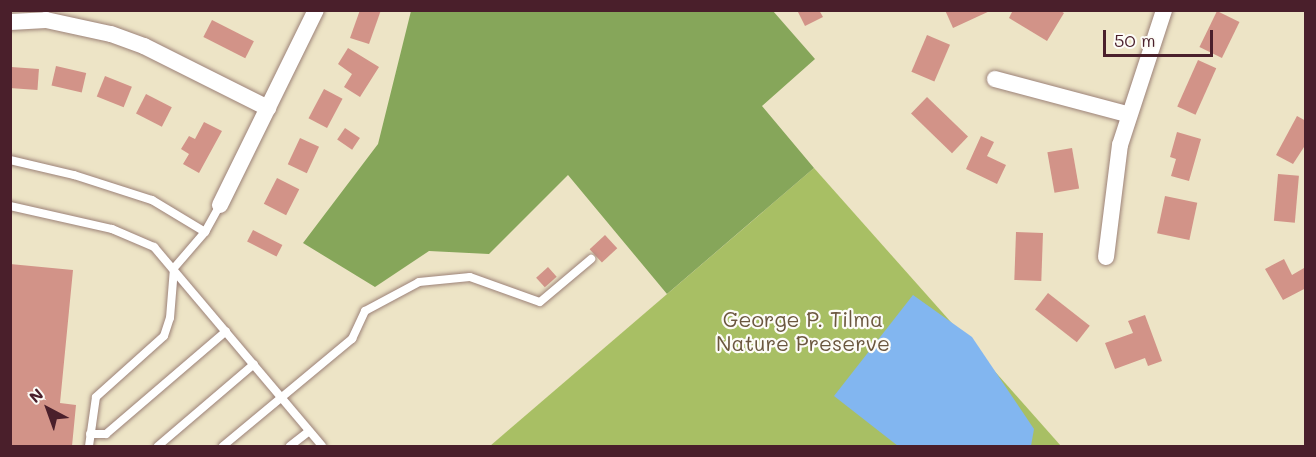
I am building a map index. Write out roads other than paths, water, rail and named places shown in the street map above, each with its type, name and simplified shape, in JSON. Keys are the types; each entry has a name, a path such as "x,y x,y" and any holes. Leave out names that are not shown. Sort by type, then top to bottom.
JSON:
{"street":[{"path":"220,205 316,10"},
{"path":"1106,257 1112,186 1127,114 1164,10"},
{"path":"10,22 46,15 144,46 268,108"},
{"path":"995,79 1127,114"}],"lane":[{"path":"10,160 74,175 152,200 205,232"},
{"path":"89,447 96,397 158,342 168,328 174,268 205,232 220,205"},
{"path":"10,206 133,235 154,247 174,268 322,447"},
{"path":"223,447 352,339 365,310 419,282 470,277 540,302 591,259"},
{"path":"90,434 106,434 226,331"},
{"path":"158,447 254,364"},
{"path":"290,447 309,430"}],"water":[{"path":"913,295 972,337 1034,429 1031,446 898,446 834,396"}],"park label":[{"name":"George P. Tilma Nature Preserve","path":"803,331"}]}
